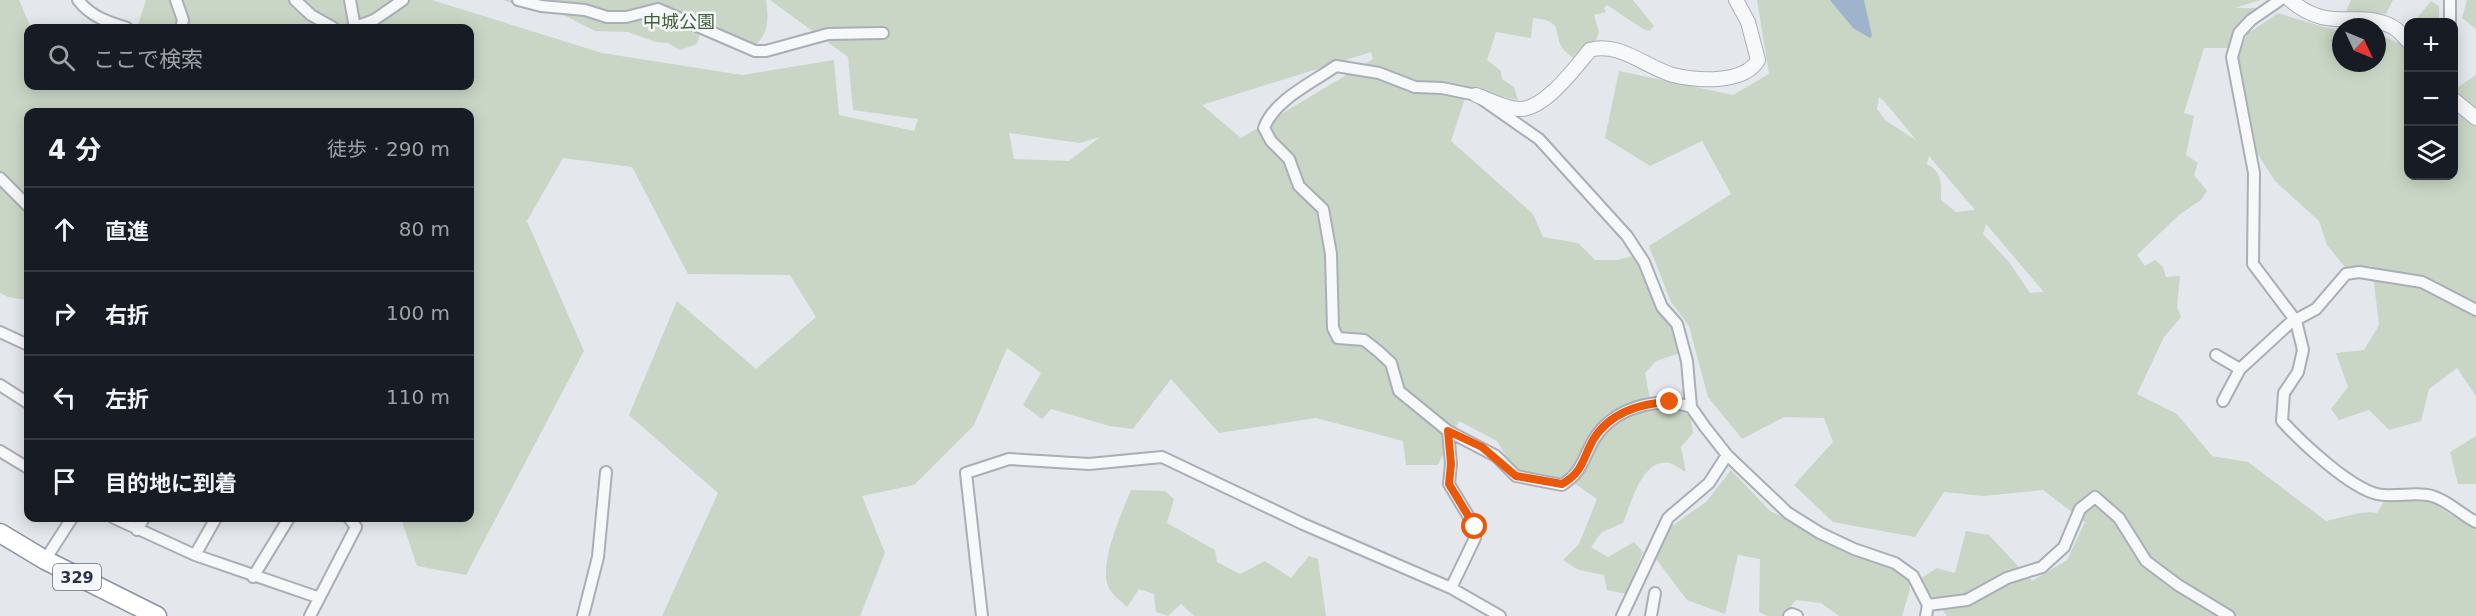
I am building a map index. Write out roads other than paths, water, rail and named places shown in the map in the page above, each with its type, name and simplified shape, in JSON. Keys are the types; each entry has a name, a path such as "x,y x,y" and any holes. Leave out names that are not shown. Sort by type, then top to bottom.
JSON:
{"highway":[{"name":"329","path":"0,533 45,560 148,614"}],"street":[{"path":"78,0 86,10 98,18 116,24"},
{"path":"176,0 183,20 182,24"},
{"path":"295,0 311,15 327,24"},
{"path":"350,0 353,24"},
{"path":"364,24 374,20 403,0"},
{"path":"518,0 541,6 585,10 607,17 626,17 658,9 755,51 766,51 828,34 883,33"},
{"path":"1691,407 1670,402 1651,403 1608,421 1594,439 1576,476 1562,484 1516,476 1482,447 1448,431 1398,391 1391,363 1364,340 1338,339 1334,328 1331,254 1323,209 1299,186 1289,159 1271,141 1264,128 1276,108 1336,66 1379,73 1415,87 1442,88 1476,95 1519,110 1533,107 1546,97 1590,50 1596,48 1622,52 1672,75 1735,78 1753,69 1758,60 1748,22 1737,0"},
{"path":"2280,0 2251,20 2239,33 2232,57 2254,173 2253,264 2295,321 2302,350 2298,372 2284,393 2282,421 2301,442 2360,488 2378,495 2431,496 2452,505 2476,522"},
{"path":"2290,0 2303,10 2331,21 2384,23 2394,27 2404,36"},
{"path":"2450,0 2450,18"},
{"path":"1476,95 1539,140 1627,236 1644,262 1662,307 1677,324 1687,361 1691,407 1727,454 1788,513 1820,533 1854,549 1895,563 1913,576 1927,610 1967,600 2007,578 2042,567 2064,548 2080,509 2095,497 2118,518 2146,561 2178,585 2229,616"},
{"path":"2458,103 2476,118"},
{"path":"0,178 24,202"},
{"path":"2223,401 2240,369 2295,321 2316,309 2346,274 2359,272 2422,282 2476,310"},
{"path":"0,332 24,343"},
{"path":"2216,355 2240,369"},
{"path":"0,385 24,400"},
{"path":"1448,431 1451,464 1449,484 1475,527 1475,538 1451,588"},
{"path":"0,451 24,466"},
{"path":"1622,616 1668,518 1689,503 1709,483 1727,454"},
{"path":"982,616 966,473 1009,459 1022,458 1054,463 1089,464 1162,457 1303,524 1451,588 1500,616"},
{"path":"583,616 598,557 606,472"},
{"path":"45,560 69,522"},
{"path":"122,522 195,555 253,577 317,597"},
{"path":"137,530 142,522"},
{"path":"195,555 214,522"},
{"path":"253,577 287,522"},
{"path":"309,616 356,527 352,522"},
{"path":"1651,616 1655,593"},
{"path":"1789,616 1792,614 1797,616"}],"water":[{"path":"1830,0 1864,0 1872,36 1870,38 1853,28"}],"park label":[{"name":"中城公園","path":"679,22"}]}
